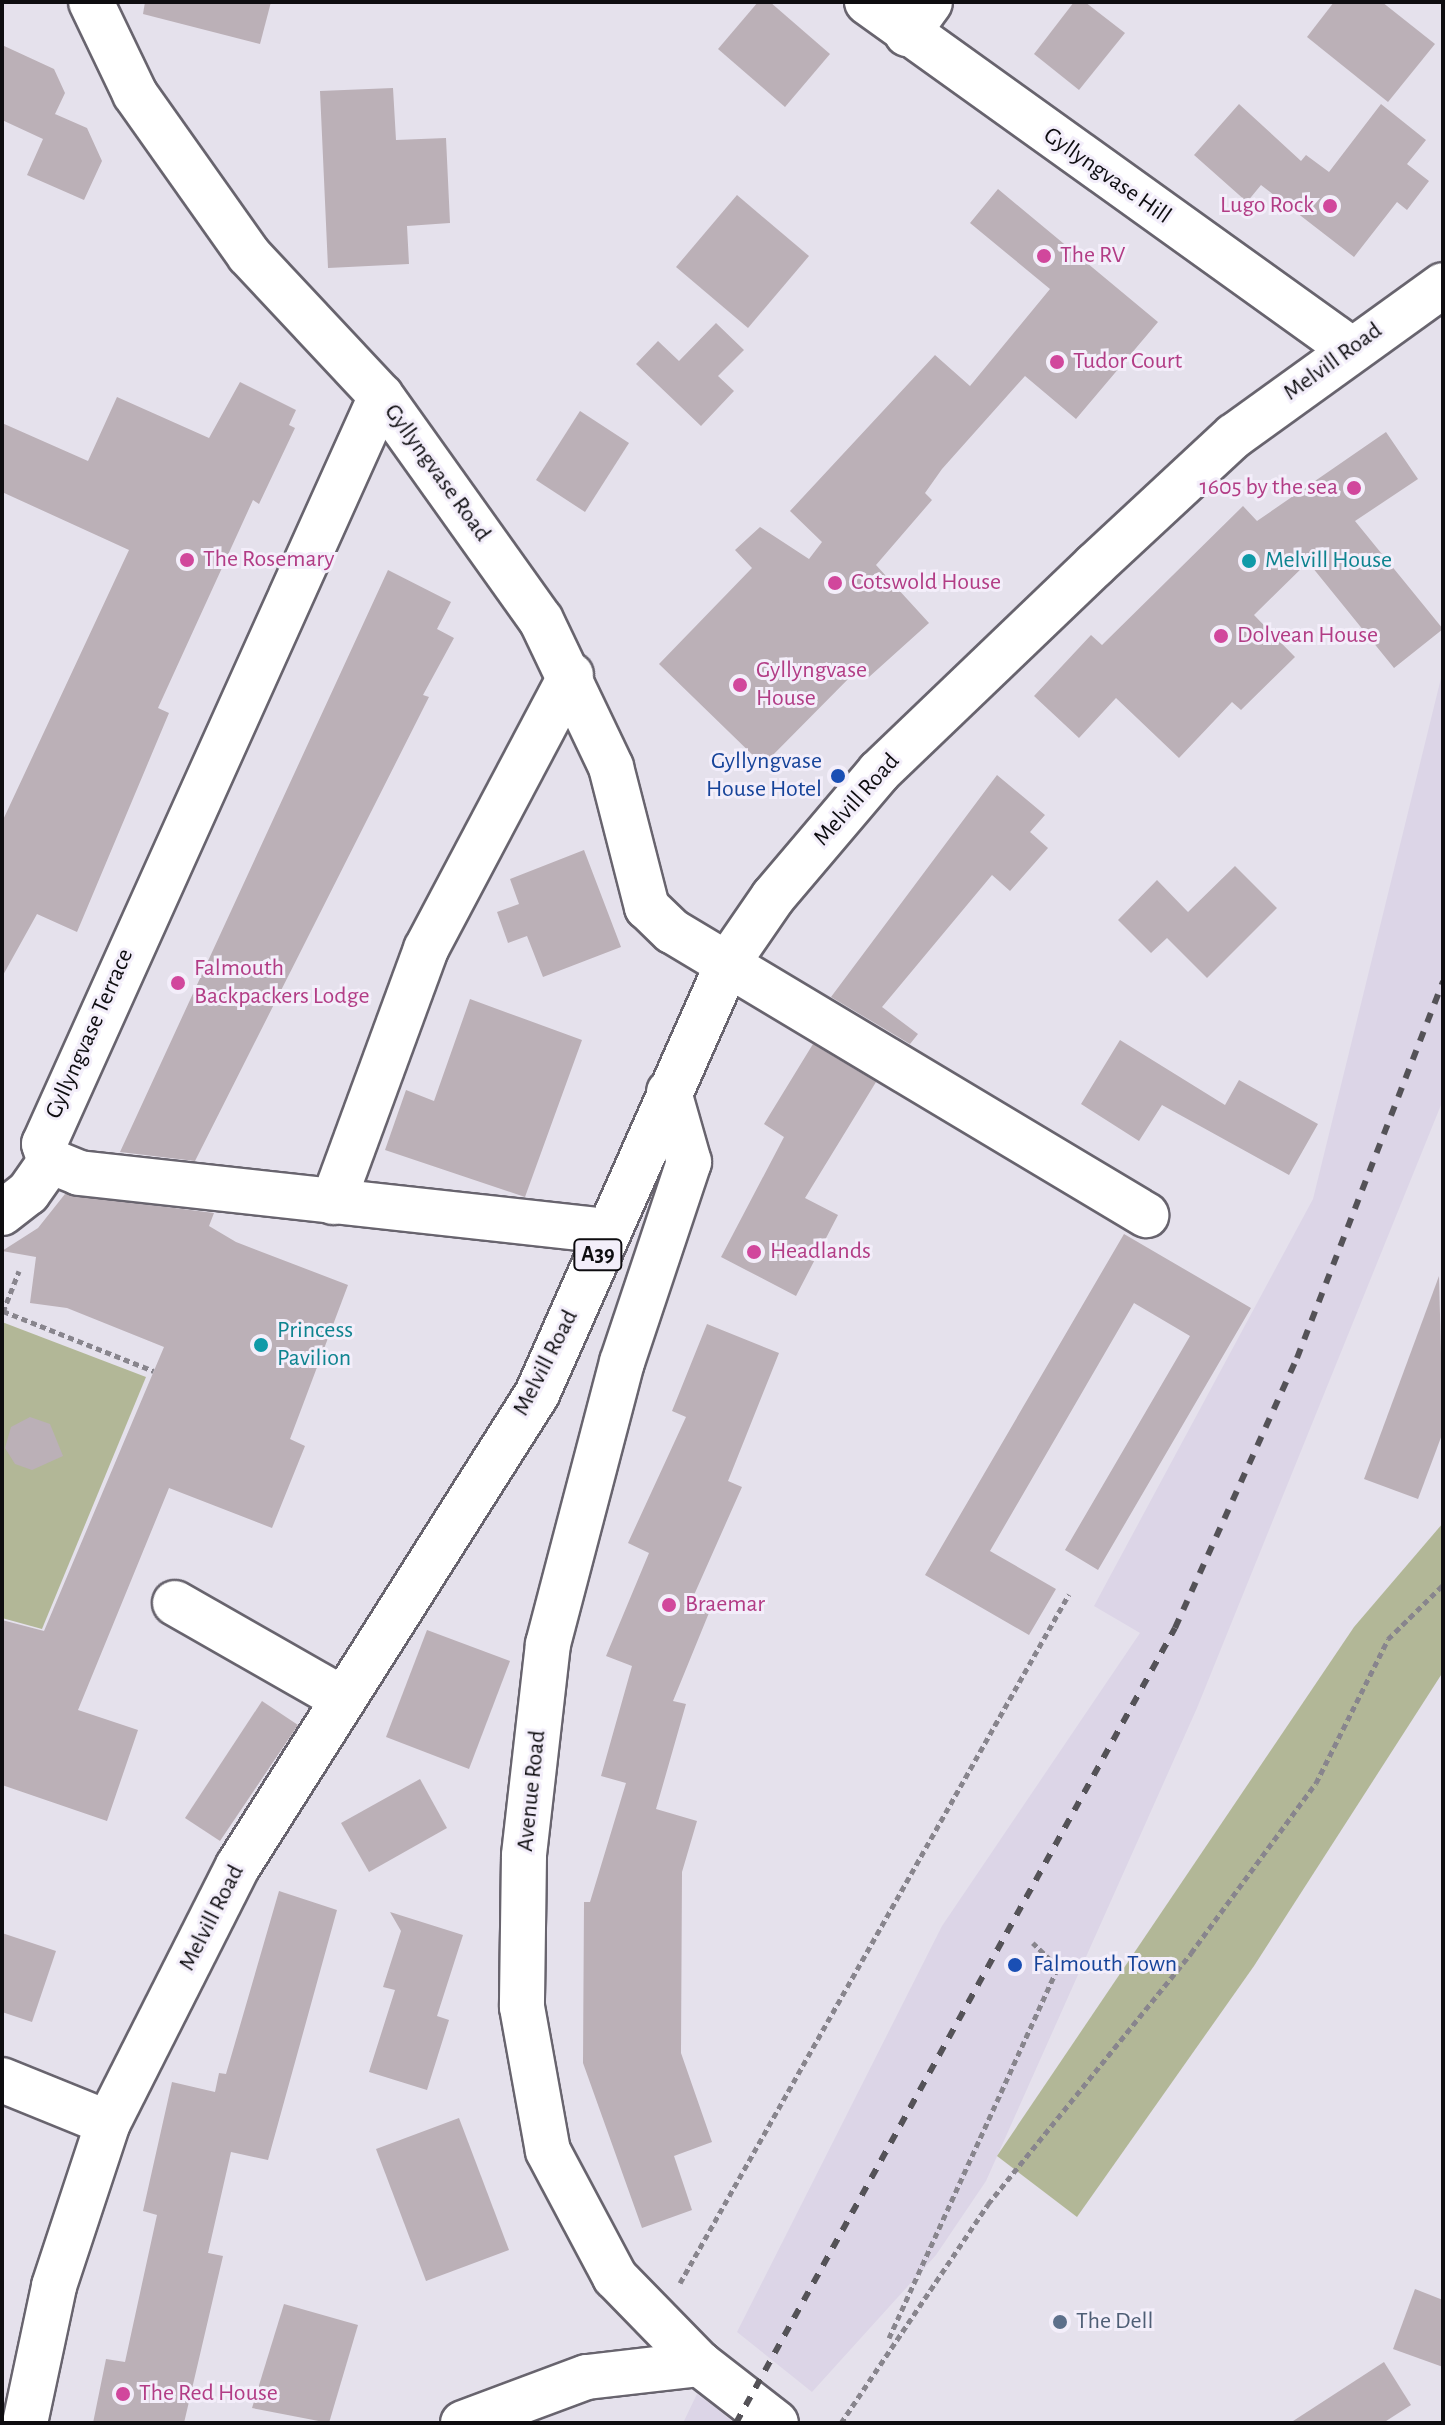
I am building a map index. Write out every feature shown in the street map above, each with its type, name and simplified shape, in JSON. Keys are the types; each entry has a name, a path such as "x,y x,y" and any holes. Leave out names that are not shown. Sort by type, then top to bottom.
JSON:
{"street":[{"name":"Gyllyngvase Road","path":"91,2 135,94 249,255 381,396 541,620 571,675 611,767 647,907 672,931 729,961 1146,1215"},
{"name":"Gyllyngvase Hill","path":"867,2 918,18 1348,347"},
{"name":"Melvill Road","path":"25,2423 54,2286 108,2123 238,1866 537,1394 729,961 773,897 879,772 1234,436 1348,347 1443,285"},
{"name":"Gyllyngvase Terrace","path":"50,1161 48,1126 381,396"},
{"path":"333,1202 426,949 571,675"},
{"name":"Avenue Road","path":"669,1092 689,1162 622,1362 548,1644 524,1856 522,2007 548,2151 615,2277 700,2364 776,2423"},
{"path":"2,1213 28,1193 50,1161 79,1173 608,1231"},
{"path":"175,1603 343,1699"},
{"path":"2,2080 108,2123"},
{"path":"463,2423 587,2377 700,2364"}],"path":[{"path":"19,1271 3,1312 154,1371"},
{"path":"841,2423 884,2350 988,2204 1191,1953 1316,1783 1388,1639 1443,1585"},
{"path":"650,2314 691,2271 1069,1594"},
{"path":"884,2350 1058,1967 1033,1943"}],"shaded area":[{"path":"1443,670 1443,1100 1197,1708 986,2181 936,2255 812,2392 737,2332 942,1926 1140,1633 1094,1606 1313,1199"},
{"path":"697,2394 716,2408 734,2423 683,2423"}],"green space":[{"path":"2,1322 146,1377 42,1629 2,1618"},
{"path":"1443,1523 1443,1672 1254,1966 1077,2217 997,2156 1354,1627"}],"building":[{"path":"145,2 271,2 260,44 143,14"},
{"path":"758,2 770,2 830,54 785,107 718,49"},
{"path":"1074,2 1085,2 1125,33 1079,90 1034,54"},
{"path":"1334,2 1382,2 1435,44 1388,102 1307,37"},
{"path":"2,45 54,69 65,93 55,114 87,128 102,161 84,200 27,175 43,139 2,120"},
{"path":"393,88 396,140 446,138 450,223 407,226 409,264 328,268 320,91"},
{"path":"1239,104 1301,161 1306,155 1329,172 1381,104 1426,140 1407,164 1429,181 1407,210 1397,202 1354,257 1261,185 1247,202 1194,155"},
{"path":"998,189 1158,322 1076,419 1025,376 942,469 925,493 932,500 876,565 929,623 869,677 860,667 763,765 659,664 752,568 735,550 760,527 809,559 822,542 790,511 935,355 970,386 1050,289 970,223"},
{"path":"737,195 809,256 748,328 676,267"},
{"path":"716,323 744,350 718,376 734,391 701,426 636,364 658,341 679,361"},
{"path":"240,382 296,410 289,425 295,428 259,504 253,500 158,708 169,713 77,932 37,914 2,977 2,822 129,550 2,492 2,423 88,461 117,397 209,438"},
{"path":"580,411 629,443 585,512 536,480"},
{"path":"1386,432 1418,479 1355,521 1443,629 1394,668 1308,562 1254,615 1295,657 1241,710 1232,702 1179,758 1116,698 1079,738 1034,696 1091,635 1102,645 1243,506 1257,521"},
{"path":"388,570 451,602 437,629 454,638 423,695 429,697 195,1161 120,1152"},
{"path":"997,775 1045,815 1030,832 1048,848 1010,891 992,875 882,1007 918,1034 910,1044 831,997"},
{"path":"584,850 621,947 543,977 527,936 508,943 497,912 519,904 510,879"},
{"path":"1235,866 1277,908 1207,978 1167,938 1151,953 1118,920 1157,880 1188,912"},
{"path":"470,999 582,1040 525,1197 385,1150 406,1090 434,1101"},
{"path":"1120,1040 1225,1105 1239,1080 1318,1124 1289,1175 1162,1105 1139,1141 1081,1104"},
{"path":"813,1044 876,1082 805,1198 838,1215 796,1296 721,1257 784,1137 764,1124"},
{"name":"Princess Pavilion","path":"65,1194 214,1213 209,1226 236,1242 348,1285 290,1439 305,1446 272,1528 169,1488 78,1710 138,1730 107,1821 2,1785 2,1620 44,1631 164,1347 67,1308 30,1303 36,1257 2,1251 38,1228"},
{"path":"1124,1234 1251,1308 1098,1570 1065,1550 1190,1336 1134,1303 990,1551 1056,1589 1029,1635 925,1575"},
{"path":"1439,1276 1443,1432 1418,1499 1364,1479"},
{"path":"707,1324 779,1353 728,1481 742,1487 694,1595 713,1603 673,1701 686,1704 656,1809 697,1821 682,1872 681,2053 712,2142 674,2156 692,2210 642,2228 583,2063 584,1902 590,1902 626,1783 601,1776 632,1666 606,1656 649,1553 628,1543 686,1417 672,1411"},
{"path":"30,1417 50,1424 63,1456 32,1470 15,1464 5,1448 11,1427"},
{"path":"427,1630 510,1661 469,1769 386,1737"},
{"path":"262,1701 298,1725 220,1841 185,1818"},
{"path":"420,1779 447,1828 369,1872 341,1823"},
{"path":"279,1891 337,1910 268,2160 231,2152 208,2253 223,2256 184,2423 93,2423 106,2359 125,2362 157,2215 143,2211 172,2082 215,2092 219,2073 226,2074"},
{"path":"390,1912 463,1935 437,2016 449,2020 427,2090 369,2072 395,1990 383,1987 401,1931"},
{"path":"2,1933 56,1951 32,2022 2,2012"},
{"path":"459,2118 509,2250 426,2281 376,2149"},
{"path":"1415,2289 1443,2300 1443,2367 1393,2349"},
{"path":"284,2304 358,2325 329,2423 252,2408"},
{"path":"1384,2362 1411,2405 1383,2423 1290,2423"}],"railway":[{"path":"736,2423 1175,1628 1297,1358 1443,981"}],"place":[{"name":"Lugo Rock","path":"1330,206"},
{"name":"The RV","path":"1044,256"},
{"name":"Tudor Court","path":"1057,362"},
{"name":"1605 by the sea","path":"1354,488"},
{"name":"The Rosemary","path":"187,560"},
{"name":"Melvill House","path":"1249,561"},
{"name":"Cotswold House","path":"835,583"},
{"name":"Dolvean House","path":"1221,636"},
{"name":"Gyllyngvase House","path":"740,685"},
{"name":"Gyllyngvase House Hotel","path":"838,776"},
{"name":"Falmouth Backpackers Lodge","path":"178,983"},
{"name":"Headlands","path":"754,1252"},
{"name":"Princess Pavilion","path":"261,1345"},
{"name":"Braemar","path":"669,1605"},
{"name":"Falmouth Town","path":"1015,1965"},
{"name":"The Dell","path":"1060,2322"},
{"name":"The Red House","path":"123,2394"}]}
